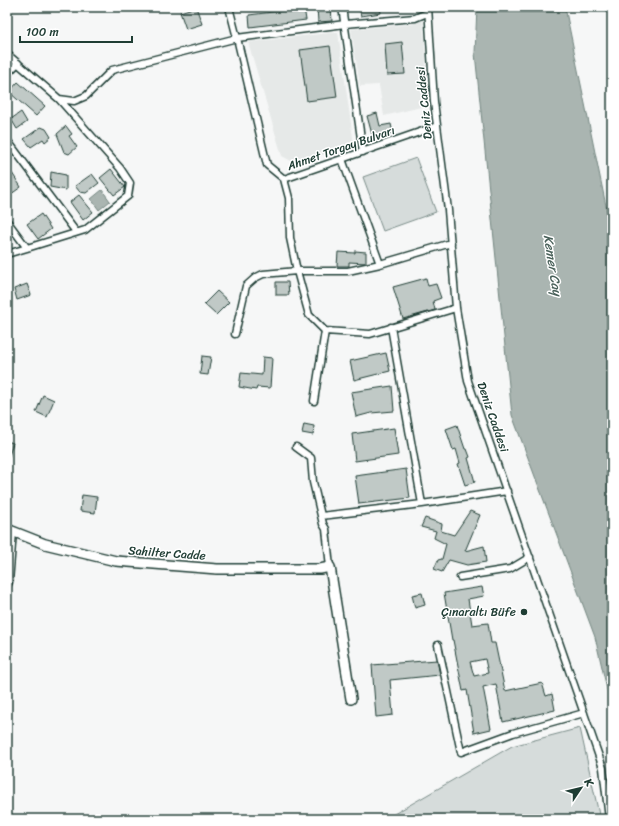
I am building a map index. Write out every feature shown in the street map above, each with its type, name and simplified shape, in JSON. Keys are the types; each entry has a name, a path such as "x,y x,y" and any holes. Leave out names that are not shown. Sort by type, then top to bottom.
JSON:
{"street":[{"name":"Ahmet Torgay Bulvarı","path":"229,7 267,165 284,179 437,126"},
{"path":"342,7 363,152"},
{"path":"59,100 74,101 86,96 112,70 237,38 345,24 415,18 428,10"},
{"name":"Deniz Caddesi","path":"428,10 437,126 451,243 456,308 468,381 603,768 609,819"},
{"path":"7,54 59,100 120,168 130,183 128,196 85,230 7,254"},
{"path":"7,74 18,63"},
{"path":"7,140 76,232"},
{"path":"342,159 380,264"},
{"path":"284,179 289,198 290,238 297,271 309,315 325,331 370,334 456,308"},
{"path":"7,221 27,248"},
{"path":"235,334 246,286 255,278 263,274 297,271 348,271 380,264 451,243"},
{"path":"390,327 422,504"},
{"path":"314,401 325,331"},
{"path":"296,447 311,458 313,482 326,530 330,567 351,699"},
{"path":"321,516 422,504 507,491"},
{"path":"7,586 9,582 10,530"},
{"name":"Sahilter Cadde","path":"10,530 45,544 116,562 217,568 320,569 330,567"},
{"path":"460,577 510,569 530,557"},
{"path":"438,645 461,752 513,733 584,713"}],"shaded area":[{"path":"423,19 429,105 384,116 379,85 360,86 351,29 413,24"},
{"path":"338,32 354,145 295,163 282,156 248,42"},
{"path":"416,158 436,212 383,231 363,177"},
{"path":"580,728 600,819 392,819 394,814 512,746"}],"water":[{"name":"Kemer Cay","path":"477,7 565,7 612,235 612,711 595,637 512,415 475,53"},
{"path":"102,190 110,201 99,210 91,199"}],"building":[{"path":"196,7 202,24 186,29 180,12"},
{"path":"317,7 331,7 332,21 318,22"},
{"path":"359,7 380,7 381,13 361,16"},
{"path":"304,8 306,20 250,27 249,15"},
{"path":"402,42 405,74 387,75 385,44"},
{"path":"330,46 337,97 307,101 300,50"},
{"path":"18,82 45,106 36,116 9,92"},
{"path":"21,112 27,122 17,129 11,119"},
{"path":"377,113 380,126 391,124 393,133 373,138 367,116"},
{"path":"66,126 72,134 69,136 77,147 69,154 64,152 57,134"},
{"path":"41,127 46,129 51,137 45,142 43,139 31,147 24,139"},
{"path":"111,169 125,187 114,195 100,178"},
{"path":"51,172 66,175 66,190 50,187"},
{"path":"12,173 21,187 7,197 7,177"},
{"path":"92,174 99,183 86,193 80,192 75,186"},
{"path":"79,195 93,212 83,220 70,202"},
{"path":"41,214 51,229 38,239 27,224"},
{"path":"355,251 366,252 366,263 349,262 349,266 337,266 338,252 355,253"},
{"path":"426,278 428,286 436,284 441,298 433,301 435,310 403,319 393,287"},
{"path":"276,282 288,282 289,295 276,295"},
{"path":"27,284 31,295 17,300 14,289"},
{"path":"217,291 229,302 216,315 204,304"},
{"path":"386,353 390,371 354,380 350,361"},
{"path":"202,356 211,357 208,375 200,374"},
{"path":"263,357 272,358 270,388 257,387 256,390 239,387 241,373 262,375"},
{"path":"392,386 394,411 371,413 356,417 351,392"},
{"path":"43,395 54,400 47,417 36,412"},
{"path":"304,424 314,426 313,435 302,433"},
{"path":"457,425 465,449 467,449 470,457 468,458 475,482 465,485 458,464 460,463 456,449 453,450 446,429"},
{"path":"394,428 398,455 355,461 352,434"},
{"path":"7,441 13,443 8,459 7,459"},
{"path":"406,469 410,498 359,504 355,476"},
{"path":"82,495 97,497 95,513 80,511"},
{"path":"470,511 480,515 465,551 484,546 486,562 467,565 449,560 442,572 434,569 438,560 442,559 446,544 434,538 436,531 421,527 425,518 442,524 441,531 454,535"},
{"path":"482,587 484,596 468,599 472,625 488,623 491,643 495,643 505,691 542,683 546,696 552,694 555,710 503,722 496,684 483,687 491,729 474,733 467,690 463,691 444,593","holes":["485,659 488,673 474,676 470,662"]},
{"path":"422,593 425,605 415,608 412,595"},
{"path":"437,660 440,675 390,680 393,715 376,717 372,665"}],"place":[{"name":"Çınaraltı Büfe","path":"524,612"}]}
